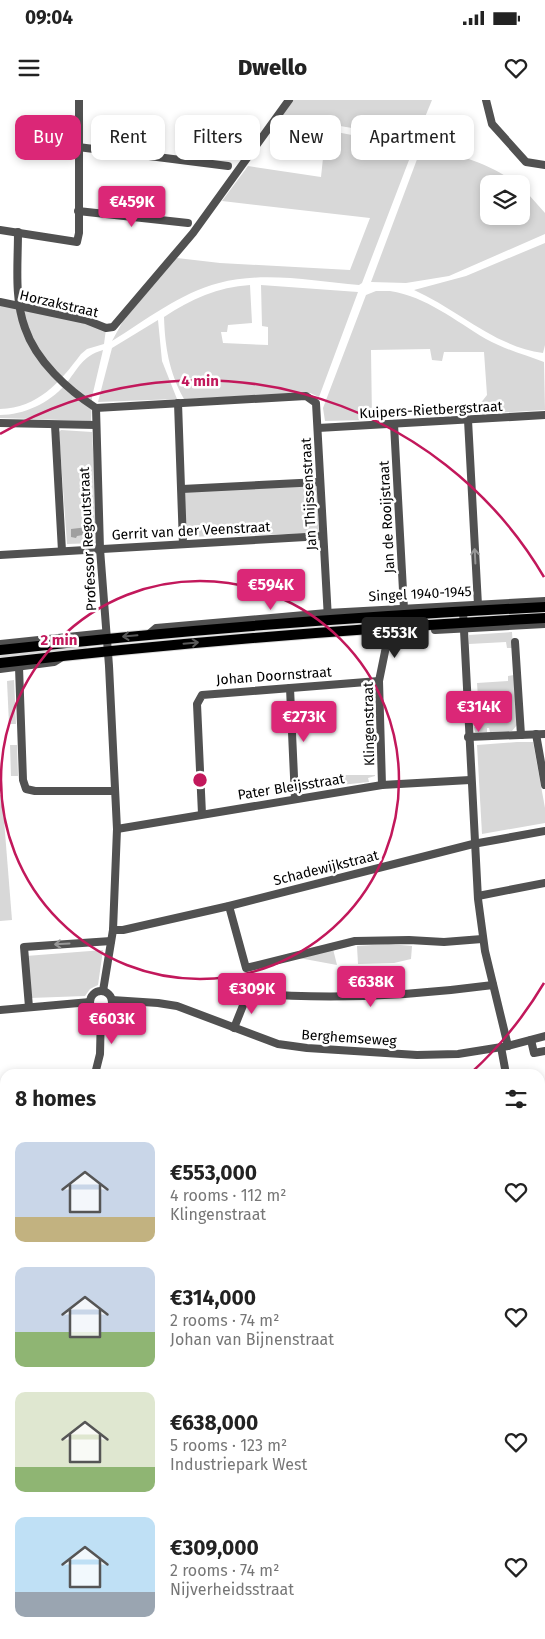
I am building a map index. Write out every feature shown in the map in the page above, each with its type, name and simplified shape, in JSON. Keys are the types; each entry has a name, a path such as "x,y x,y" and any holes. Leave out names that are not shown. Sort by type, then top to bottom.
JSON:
{"main road":[{"name":"Singel 1940-1945","path":"0,650 106,635 149,634 328,616 545,607"},
{"path":"0,664 108,650 370,628 463,625 545,618"}],"street":[{"path":"79,100 79,115"},
{"name":"Horzakstraat","path":"0,302 86,320 106,328 113,327 192,233 289,100"},
{"path":"486,100 492,124 520,156 532,164 545,166"},
{"path":"81,147 228,166"},
{"path":"0,230 77,242 78,160"},
{"path":"78,211 188,222"},
{"path":"18,232 20,307 25,328 41,356 62,380 96,408 178,403 183,544"},
{"name":"Jan Thijssenstraat","path":"178,403 306,396 316,403 328,616"},
{"name":"Professor Regoutstraat","path":"96,408 100,549 108,650 113,791 117,829 113,930 103,991"},
{"name":"Kuipers-Rietbergstraat","path":"318,428 545,415"},
{"path":"468,420 478,605"},
{"path":"0,423 96,425"},
{"name":"Jan de Rooijstraat","path":"394,424 404,609"},
{"name":"Professor Regoutstraat","path":"55,425 62,551"},
{"path":"182,489 320,482"},
{"name":"Gerrit van der Veenstraat","path":"0,555 323,536"},
{"name":"Singel 1940-1945","path":"328,616 404,609 545,601"},
{"path":"462,611 473,844 482,939 505,1047 506,1069"},
{"path":"370,628 375,634 463,625 545,624"},
{"name":"Klingenstraat","path":"382,785 379,681 389,632"},
{"name":"Singel 1940-1945","path":"0,644 106,635"},
{"path":"515,642 521,735"},
{"path":"0,669 54,662 64,656"},
{"path":"19,667 23,780 26,789 35,791 113,791"},
{"name":"Johan Doornstraat","path":"202,814 198,704 202,695 379,681"},
{"path":"290,688 295,799"},
{"path":"536,734 545,785"},
{"path":"468,737 545,734"},
{"name":"Pater Bleijsstraat","path":"117,829 382,785 470,780"},
{"name":"Schadewijkstraat","path":"113,930 123,930 229,906 473,844 545,831"},
{"path":"478,896 545,883"},
{"path":"229,906 246,968 355,941 409,940 444,942 482,939"},
{"path":"29,1007 24,946 111,941"},
{"path":"234,1028 248,993 336,998 437,993 493,985"},
{"path":"103,991 112,1000 109,1008 101,1012 94,1009 90,1002 94,993 103,991"},
{"name":"Berghemseweg","path":"112,1000 177,1006 278,1044 306,1048 417,1055 458,1054 505,1047 545,1036"},
{"path":"0,1010 90,1002"},
{"path":"96,1069 100,1054 101,1012"},
{"path":"531,1040 534,1052 545,1051"}],"shaded area":[{"path":"291,100 432,100 426,115 351,115 351,128 341,126 341,115 283,115"},
{"path":"341,133 351,135 351,160 409,160 362,283 359,285 271,277 236,279 219,283 177,300 112,341 123,321 177,258 220,263 350,270 370,218 222,201 248,166 321,177 323,160 341,160"},
{"path":"417,160 473,160 504,175 480,175 480,225 530,225 530,196 545,213 545,234 449,276 406,283 371,282"},
{"path":"545,243 545,345 543,353 525,349 492,335 414,290 466,276"},
{"path":"250,285 252,323 228,325 227,332 221,332 223,343 268,345 268,327 262,326 261,285 358,292 319,397 310,393 184,399 169,359 165,339 164,317 205,295 227,288"},
{"path":"376,291 390,291 416,298 440,310 493,343 544,362 545,410 478,414 480,404 487,395 484,352 444,352 442,361 432,360 430,349 371,350 372,420 325,421 323,408 366,295"},
{"path":"0,301 106,329 104,344 87,349 47,392 37,399 26,404 0,409"},
{"path":"158,320 162,361 177,399 98,402 112,348"},
{"path":"103,350 92,397 91,421 0,418 0,415 18,413 44,402 65,385 85,359"},
{"path":"61,430 92,432 98,543 67,544 59,432"},
{"path":"317,485 319,533 185,537 184,491"},
{"path":"88,527 89,534 77,536 76,538 71,537 71,529"},
{"path":"512,632 513,648 507,648 506,642 469,644 469,635"},
{"path":"86,643 87,650 0,661 0,652"},
{"path":"514,675 517,725 512,731 490,732 489,728 487,728 487,732 475,732 474,727 480,727 477,683 508,681 508,676"},
{"path":"14,680 16,724 9,724 7,681"},
{"path":"533,742 545,808 545,823 482,834 477,745"},
{"path":"10,745 17,745 18,776 11,776"},
{"path":"341,775 375,776 368,778 369,782 341,785"},
{"path":"0,795 2,795 12,920 0,921"},
{"path":"389,944 412,946 411,959 394,963 358,964 357,946"},
{"path":"333,949 337,965 299,958"},
{"path":"103,950 98,985 90,989 85,996 30,998 26,956"}]}
